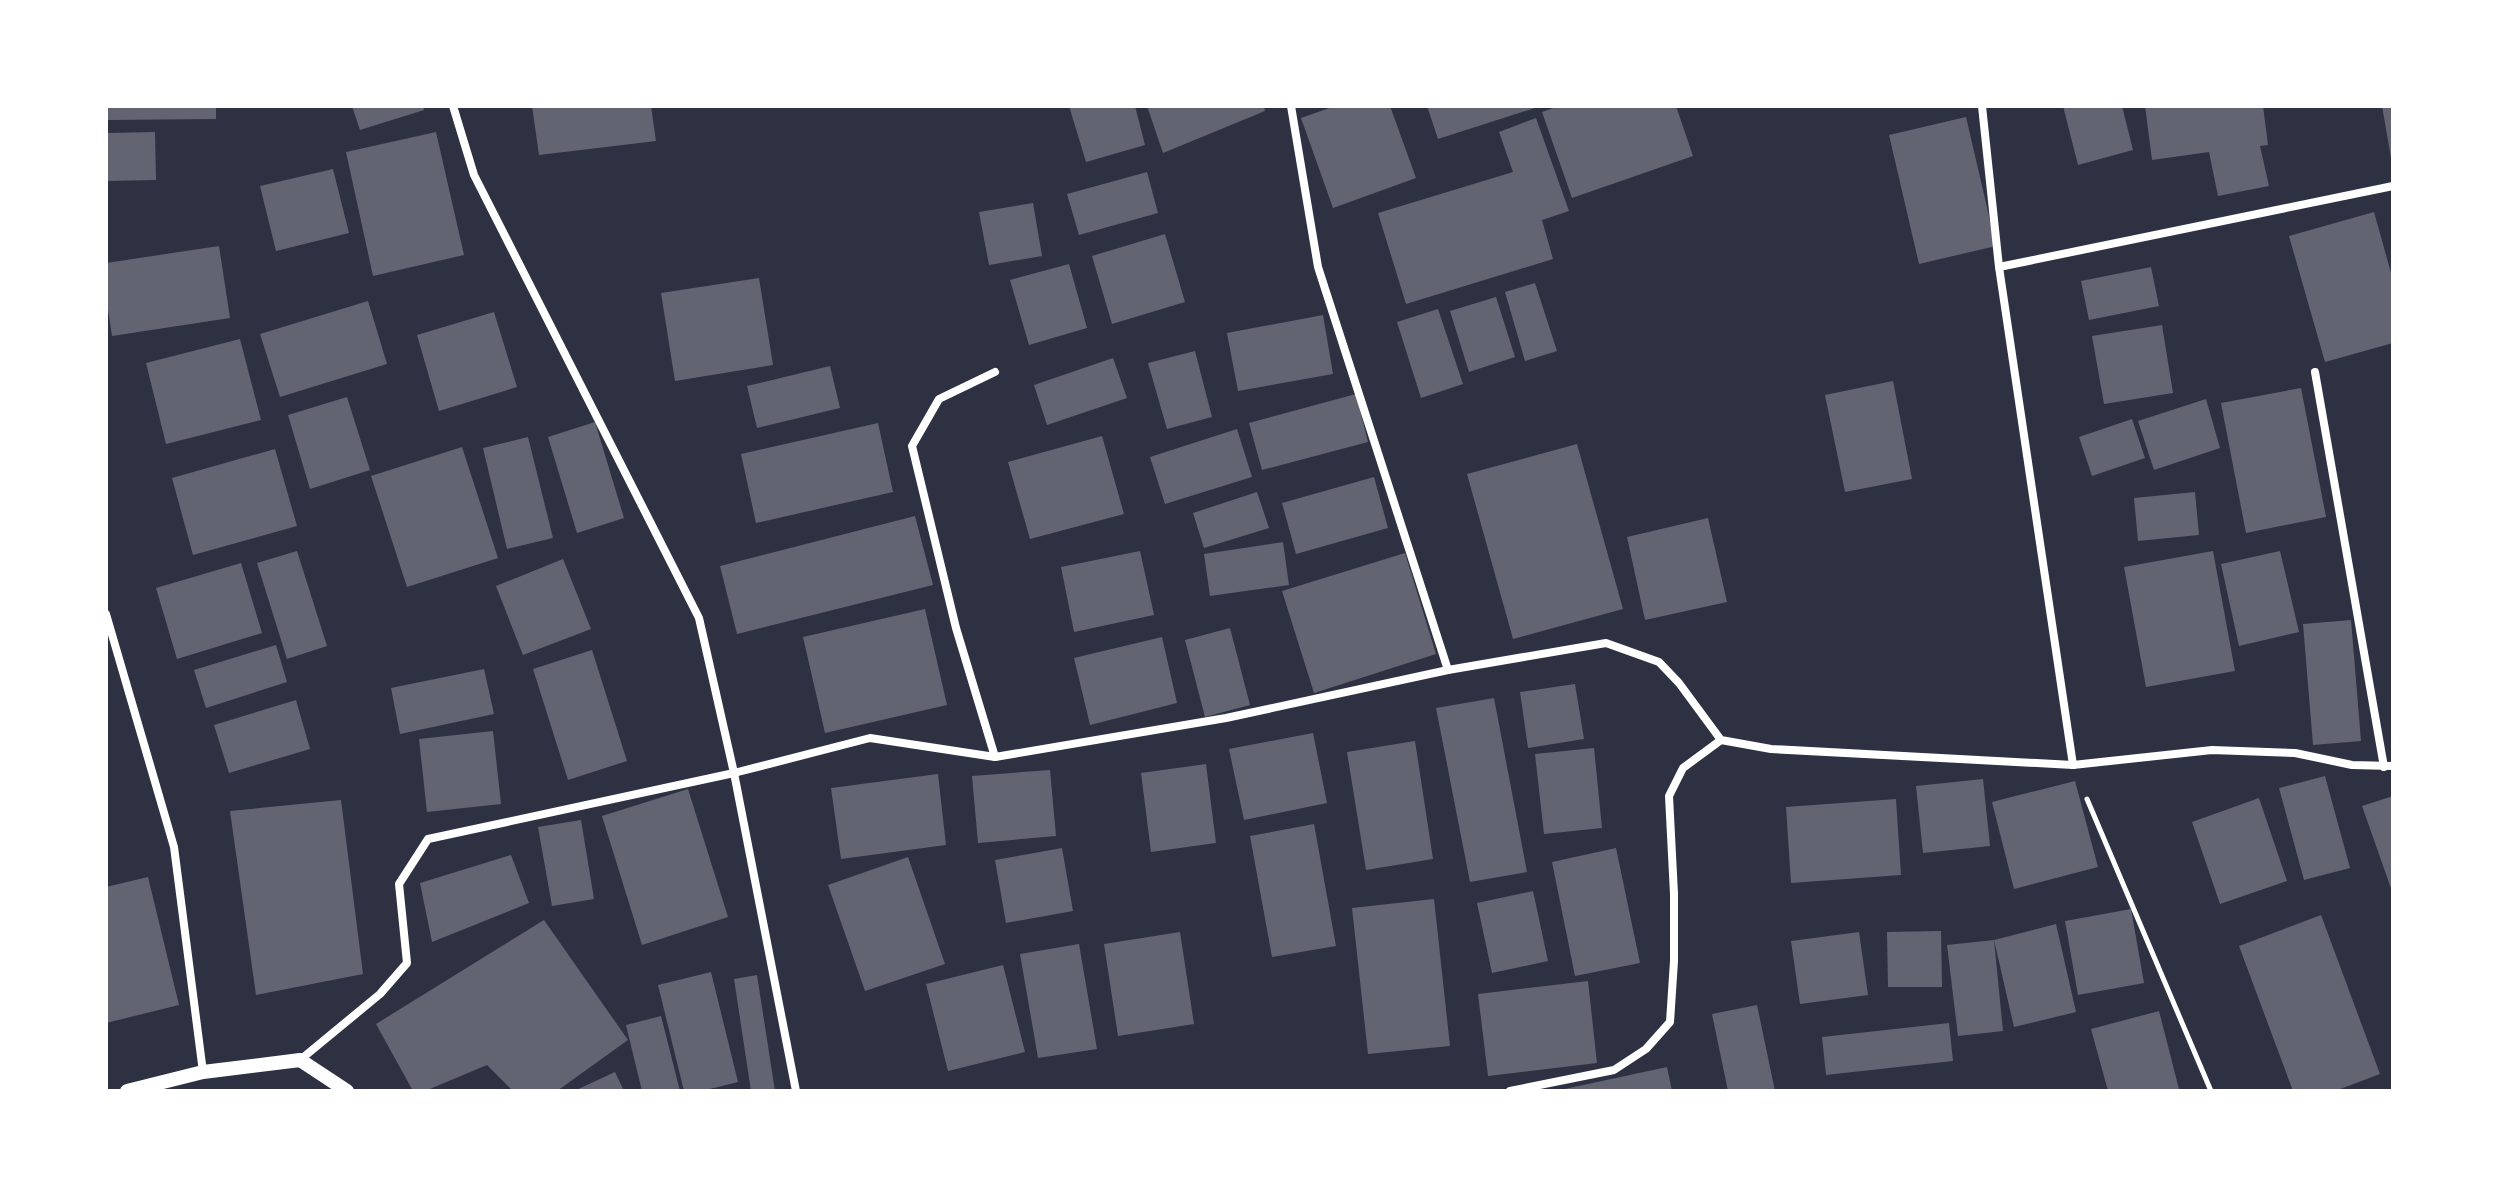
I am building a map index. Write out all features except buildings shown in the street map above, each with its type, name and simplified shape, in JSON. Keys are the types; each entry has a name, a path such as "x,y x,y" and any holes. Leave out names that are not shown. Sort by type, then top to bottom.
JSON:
{"street":[{"path":"453,106 474,175 699,618 734,773 796,1091"},
{"path":"1291,106 1318,267 1448,670"},
{"path":"1982,106 1999,267 2073,765"},
{"path":"1999,267 2393,186"},
{"path":"995,372 939,399 912,446 956,628 995,757"},
{"path":"127,1091 203,1072 300,1060 380,994 407,963 399,884 428,839 734,773 870,738 995,757 1226,718 1448,670 1606,643 1659,662 1679,683 1721,740 1771,749 2073,765 2212,750 2295,753 2352,765 2389,767 2315,372"},
{"path":"106,614 174,847 203,1072"},
{"path":"1510,1091 1614,1070 1646,1049 1670,1022 1674,894 1669,796 1683,768 1721,740"},
{"path":"300,1060 347,1091"}],"path":[{"path":"2073,765 2211,1091"}]}
